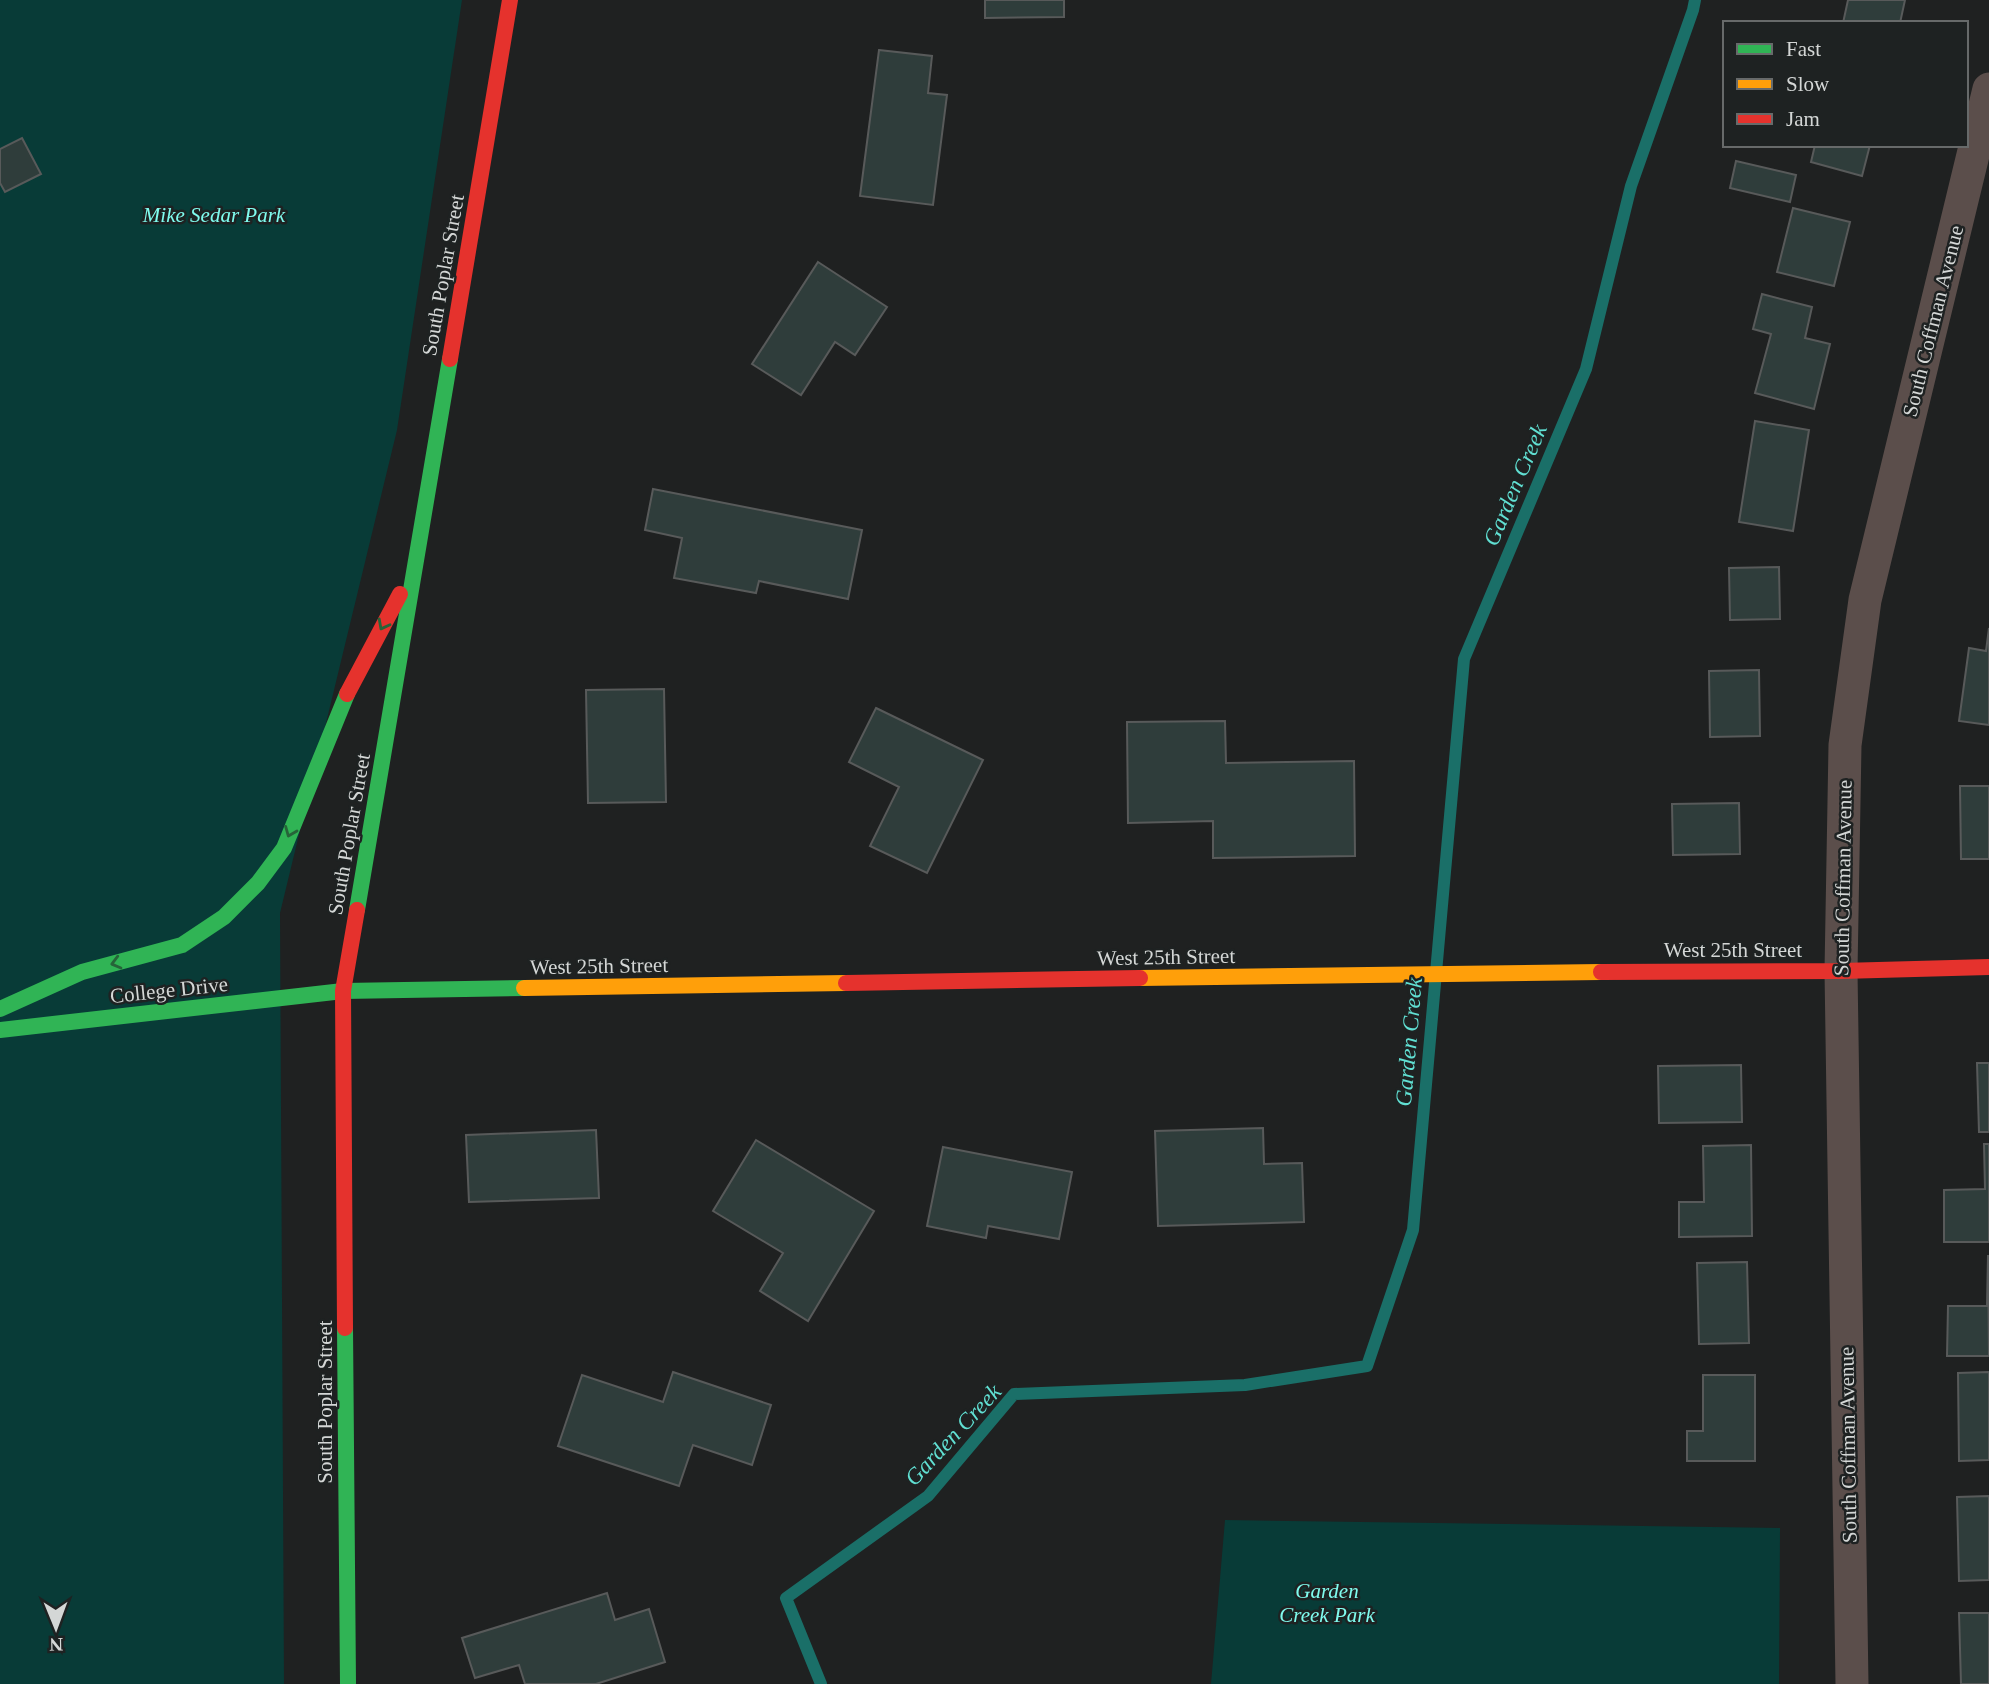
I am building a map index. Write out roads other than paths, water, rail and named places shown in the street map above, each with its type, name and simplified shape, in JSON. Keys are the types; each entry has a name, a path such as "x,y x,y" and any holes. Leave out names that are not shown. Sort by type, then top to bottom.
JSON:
{"street":[{"name":"South Poplar Street","path":"348,1684 343,991 510,0"},
{"name":"South Coffman Avenue","path":"1852,1684 1841,971 1846,745 1865,600 1989,89"},
{"path":"0,1009 82,972 182,945 224,917 258,883 284,848 347,692 416,565"},
{"name":"West 25th Street","path":"343,991 1989,967"},
{"name":"College Drive","path":"0,1030 343,991"}],"waterway":[{"name":"Garden Creek","path":"821,1684 786,1598 928,1496 1014,1394 1245,1385 1367,1366 1413,1230 1464,659 1586,369 1631,186 1695,0"}],"park label":[{"name":"Mike Sedar Park","path":"214,215"},
{"name":"Garden Creek Park","path":"1327,1603"}]}
